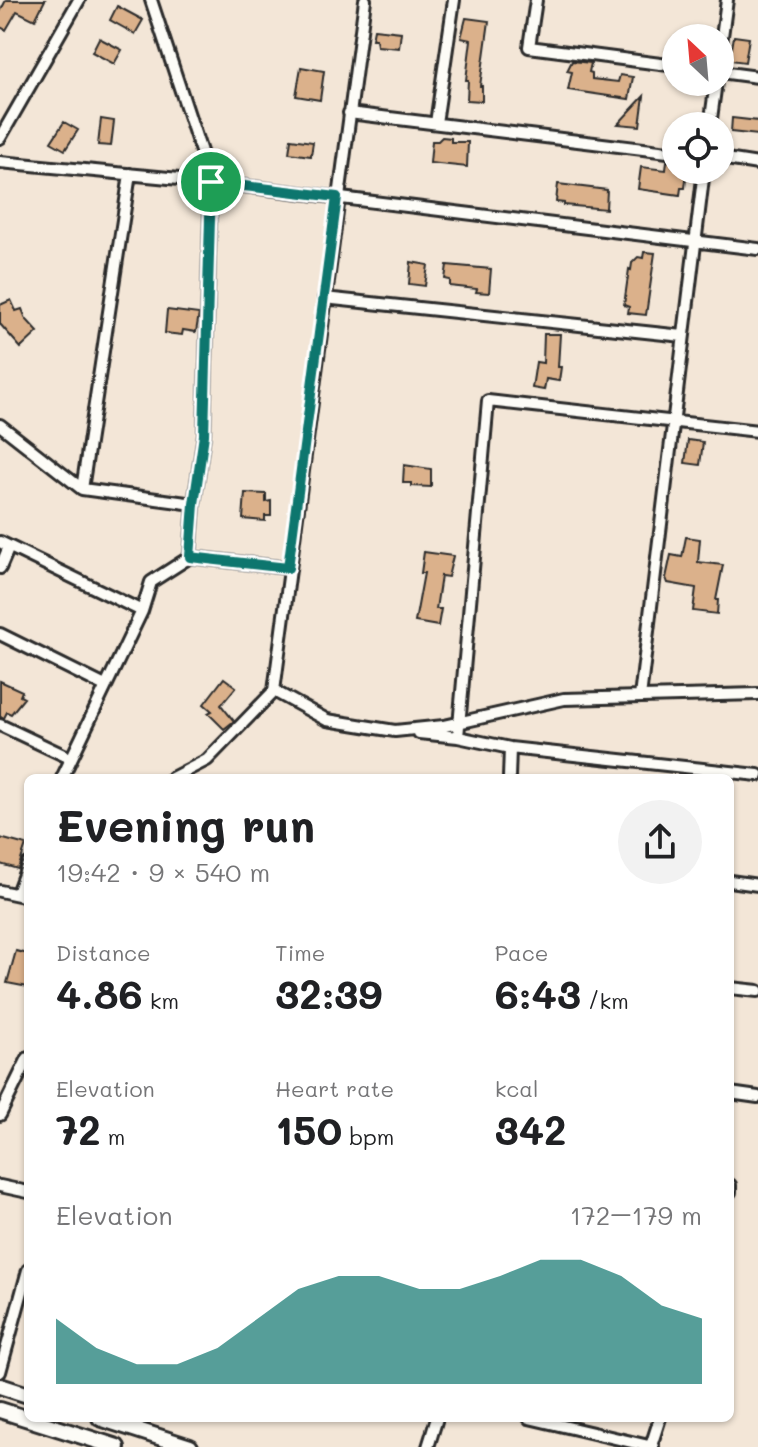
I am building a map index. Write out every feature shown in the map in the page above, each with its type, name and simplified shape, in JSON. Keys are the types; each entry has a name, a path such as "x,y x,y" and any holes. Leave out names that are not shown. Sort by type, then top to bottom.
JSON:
{"main road":[{"path":"0,1386 24,1394"},
{"path":"0,1410 24,1418"},
{"path":"38,1422 117,1447"},
{"path":"112,1422 190,1447"}],"street":[{"path":"0,138 79,0"},
{"path":"151,0 211,182 204,435 190,557"},
{"path":"180,774 207,760 274,691 365,0"},
{"path":"436,123 454,0"},
{"path":"536,0 529,47 662,64"},
{"path":"724,24 727,0"},
{"path":"734,74 758,77"},
{"path":"349,113 662,151"},
{"path":"734,160 758,164"},
{"path":"0,162 211,182 758,249"},
{"path":"82,489 130,174"},
{"path":"640,697 702,184"},
{"path":"324,298 683,336"},
{"path":"458,737 488,401 758,431"},
{"path":"0,425 82,489 194,504"},
{"path":"0,568 4,544 142,611"},
{"path":"64,774 142,611 151,582 190,557 288,568"},
{"path":"0,634 105,686"},
{"path":"274,691 327,720 458,737 510,748 758,775"},
{"path":"395,731 459,723 564,699 758,694"},
{"path":"0,725 70,758"},
{"path":"509,774 510,748"},
{"path":"734,882 758,885"},
{"path":"0,891 22,895"},
{"path":"734,988 758,991"},
{"path":"0,1115 24,1066"},
{"path":"734,1094 758,1097"},
{"path":"0,1186 24,1191"},
{"path":"0,1372 24,1285"},
{"path":"428,1447 436,1422"},
{"path":"563,1422 652,1447 659,1422"}],"building":[{"path":"6,0 45,0 35,20 17,11 6,30 0,27 0,12"},
{"path":"117,6 143,20 135,34 110,20"},
{"path":"466,18 489,21 480,86 482,101 467,100 471,40 461,38"},
{"path":"374,29 401,32 399,48 377,46 376,39 372,39"},
{"path":"734,36 749,38 745,62 734,61"},
{"path":"99,38 122,50 114,64 92,52"},
{"path":"572,61 591,63 589,72 592,79 618,82 620,75 633,77 629,99 568,90 572,72 567,71"},
{"path":"301,67 324,71 320,100 296,96"},
{"path":"644,96 640,126 618,124"},
{"path":"734,118 758,121 758,135 734,132"},
{"path":"101,119 114,121 111,146 98,145"},
{"path":"64,122 78,130 65,150 51,142"},
{"path":"451,138 451,142 468,142 467,167 430,163 432,141"},
{"path":"291,139 313,142 311,156 289,153"},
{"path":"641,167 662,170 662,184 685,184 685,188 681,188 680,195 638,189"},
{"path":"558,184 607,190 606,209 556,202"},
{"path":"644,252 655,253 646,315 628,313 629,307 624,305 629,269 638,257 643,258"},
{"path":"411,262 428,265 425,286 409,284"},
{"path":"447,265 491,269 489,293 450,286 450,280 445,279"},
{"path":"11,300 16,311 22,309 26,319 38,332 21,348 0,324 0,305"},
{"path":"167,310 199,314 196,332 183,330 182,335 165,333"},
{"path":"544,334 560,334 558,367 561,367 559,381 546,379 544,390 532,388 536,362 543,363"},
{"path":"688,440 703,442 700,465 685,463"},
{"path":"404,465 431,469 431,487 403,483"},
{"path":"245,493 266,494 266,502 271,501 271,516 265,516 265,521 243,519"},
{"path":"686,537 700,539 698,562 723,565 716,600 717,614 693,611 696,588 668,583 666,578 671,555 682,557"},
{"path":"424,552 453,556 448,577 441,576 436,609 441,609 438,626 415,622 424,573 421,573"},
{"path":"224,678 236,687 221,705 234,721 224,729 208,713 212,711 204,704"},
{"path":"0,681 22,691 20,696 24,698 4,718 0,717"},
{"path":"0,838 24,844 18,869 0,864"},
{"path":"16,951 24,953 24,986 7,983"}],"route":[{"path":"211,182 337,197 288,568 190,557 204,435 211,182"}]}
